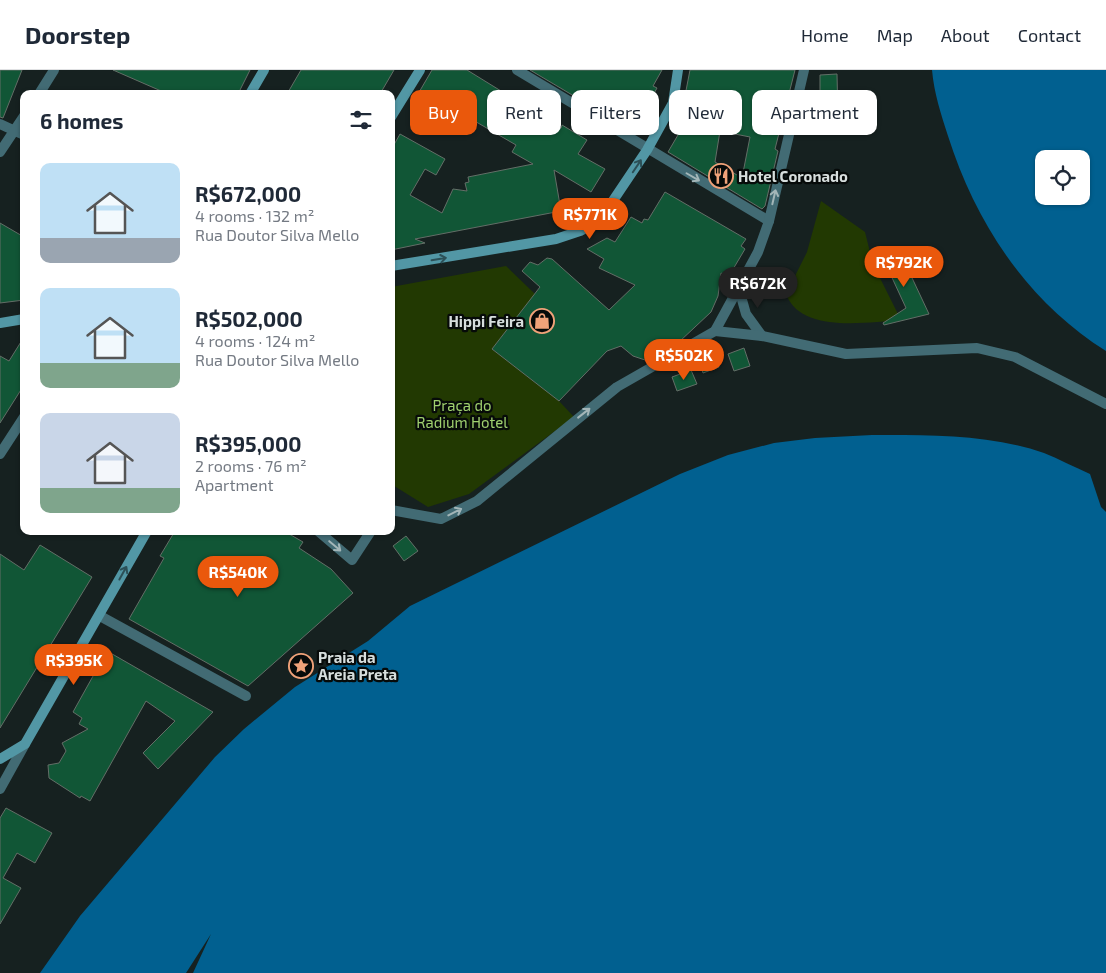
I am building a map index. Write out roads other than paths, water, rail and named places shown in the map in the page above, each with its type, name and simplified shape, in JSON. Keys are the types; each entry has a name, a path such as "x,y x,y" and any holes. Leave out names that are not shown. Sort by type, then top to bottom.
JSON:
{"street":[{"path":"41,90 54,70"},
{"path":"252,90 264,70"},
{"path":"395,111 420,70"},
{"path":"517,70 769,221"},
{"path":"395,265 556,240 580,231 600,220 648,150 674,103 678,70"},
{"path":"395,511 442,519 477,501 617,387 715,330 758,252 769,221 804,70"},
{"path":"0,124 19,133 0,152"},
{"path":"739,289 746,314 762,336"},
{"path":"0,323 20,320"},
{"path":"715,330 762,336 846,354 977,348 1015,357 1106,404"},
{"path":"0,454 20,423"},
{"path":"0,789 145,535"},
{"path":"323,535 352,560 368,535"},
{"path":"100,616 246,696"},
{"path":"0,759 26,744"}],"water":[{"path":"932,70 1106,70 1106,351 1052,309 1008,258 989,230 973,200 960,168 940,112"},
{"path":"872,435 959,437 1002,442 1044,453 1090,474 1101,507 1106,512 1106,973 193,973 211,934 186,973 40,973 80,916 215,757 244,729 295,687 368,641 410,606 680,474 728,455 774,443 815,438"}],"place":[{"name":"Hotel Coronado","path":"721,176"},
{"name":"Hippi Feira","path":"542,321"},
{"name":"Praia da Areia Preta","path":"301,666"}],"park label":[{"name":"Praça do Radium Hotel","path":"462,414"}]}
